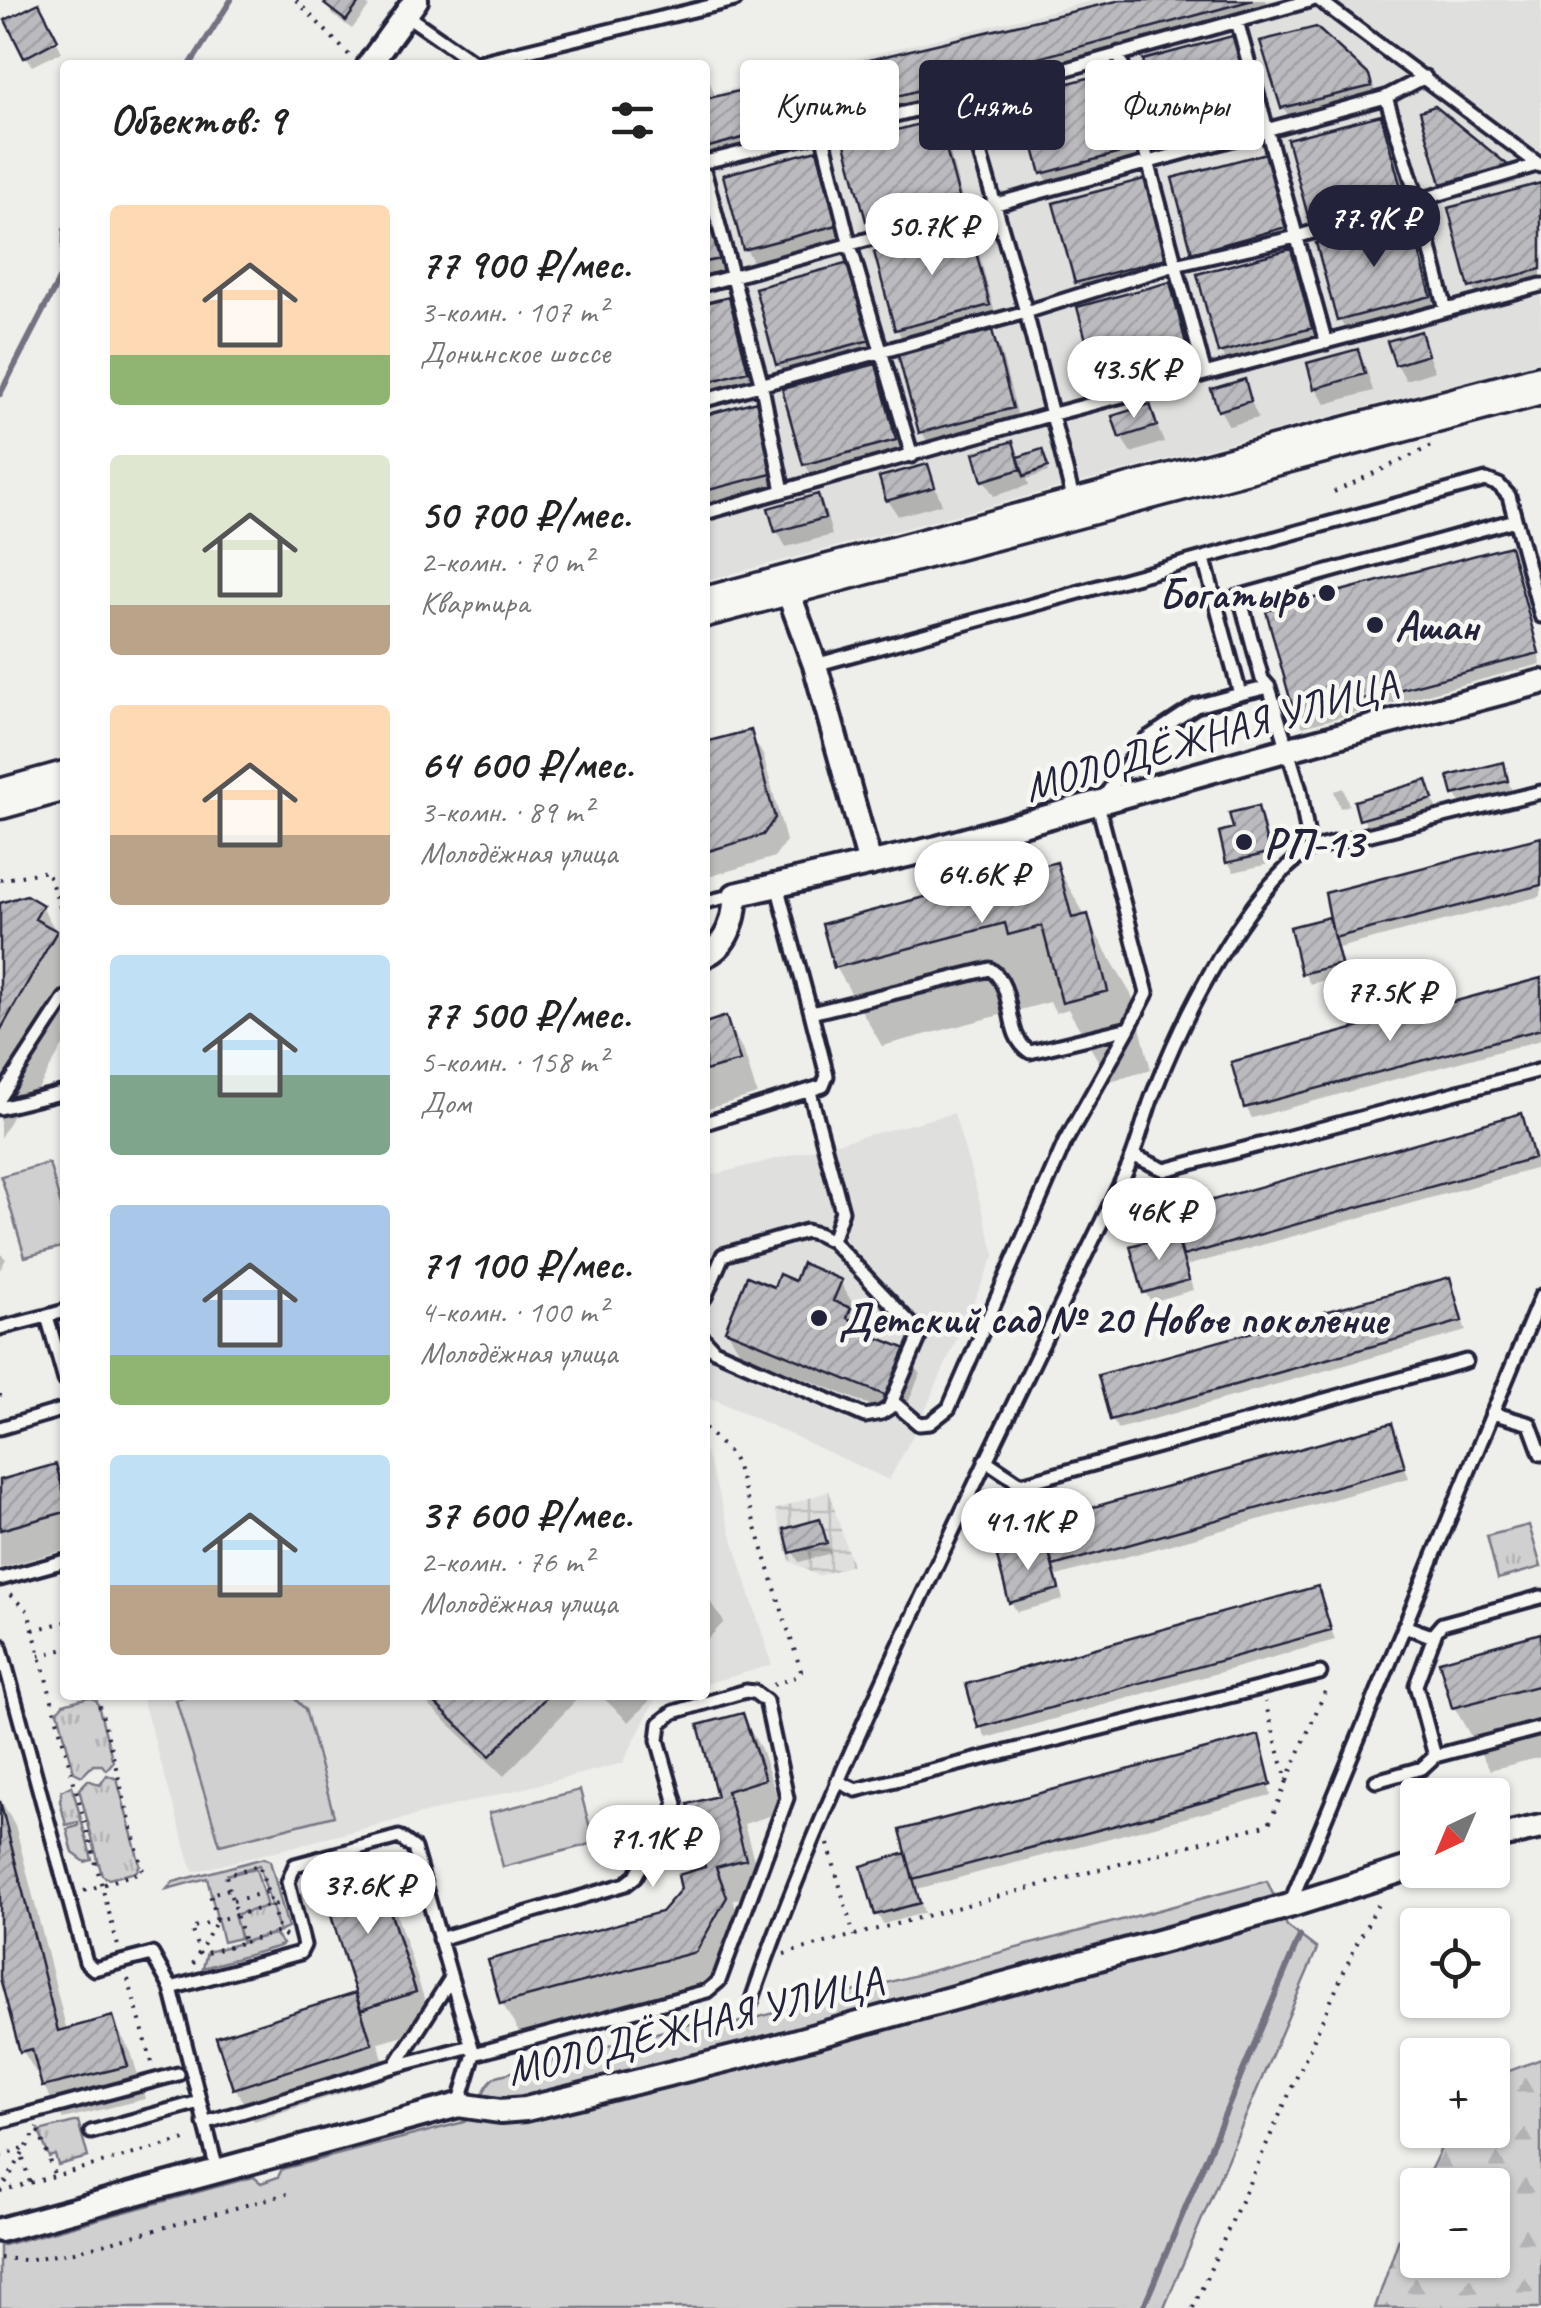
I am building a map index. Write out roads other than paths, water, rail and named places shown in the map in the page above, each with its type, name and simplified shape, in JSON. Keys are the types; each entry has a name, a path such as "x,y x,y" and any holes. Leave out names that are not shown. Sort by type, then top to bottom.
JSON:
{"main road":[{"path":"710,606 1541,384"},
{"path":"0,799 60,783"}],"street":[{"path":"373,60 411,8"},
{"path":"786,586 815,666 870,864"},
{"name":"МОЛОДЁЖНАЯ УЛИЦА","path":"736,895 1098,805 1288,749 1541,682"},
{"path":"710,952 722,946 736,908 736,895"},
{"path":"1510,1834 1541,1828"},
{"name":"МОЛОДЁЖНАЯ УЛИЦА","path":"0,2230 459,2106 500,2112 749,2054 1289,1906 1400,1870"}],"lane":[{"path":"487,60 735,0"},
{"path":"1065,69 1315,0 1540,165"},
{"path":"411,8 472,60"},
{"path":"1237,20 1326,343"},
{"path":"1119,53 1205,374"},
{"path":"710,283 1265,132 1386,97 1425,77"},
{"path":"1386,97 1446,310"},
{"path":"710,161 753,150"},
{"path":"826,150 912,456"},
{"path":"978,150 1026,312 1075,507"},
{"path":"710,398 1026,312 1175,266 1296,237 1540,165"},
{"path":"710,194 761,382 783,491"},
{"path":"710,512 1050,415 1541,285"},
{"path":"815,666 1486,480 1504,490 1541,616"},
{"path":"1216,603 1515,520"},
{"path":"1204,559 1240,694"},
{"path":"1240,597 1262,680 1269,687 1300,790 1310,848"},
{"path":"892,1400 919,1424 930,1423 949,1408 1065,1142 1148,994 1098,805 1146,739 1196,706 1269,687"},
{"path":"750,2005 797,1874 837,1781 985,1460 1134,1156 1156,1087 1220,952 1292,861 1310,848 1541,792"},
{"path":"710,1122 810,1092 823,1086 826,1076 777,885"},
{"path":"710,901 736,895"},
{"path":"811,1014 990,969 1003,984 1018,1040 1030,1052 1128,1028"},
{"path":"0,1098 60,1006"},
{"path":"1134,1156 1165,1170 1541,1070"},
{"path":"810,1092 842,1212 832,1241"},
{"path":"0,1108 60,1093"},
{"path":"710,1284 720,1257 806,1232 832,1241 916,1330 918,1342 892,1400 881,1413 858,1414 710,1346"},
{"path":"1289,1906 1541,1296"},
{"path":"0,1328 60,1312"},
{"path":"47,1316 60,1362"},
{"path":"985,1460 1021,1484 1466,1361"},
{"path":"0,1428 60,1410"},
{"path":"1492,1413 1530,1424 1541,1454"},
{"path":"0,1582 60,1563"},
{"path":"1435,1756 1416,1685 1438,1627 1541,1597"},
{"path":"1404,1626 1434,1636"},
{"path":"0,1645 86,1962 94,1970 152,1954 171,1988 199,2102 202,2130 217,2170"},
{"path":"837,1781 856,1790 1320,1673"},
{"path":"202,2130 395,2066 707,1991 718,1981 785,1806 788,1790 766,1701 746,1691 674,1712 660,1723 658,1740 676,1804 635,1876 614,1888 440,1939"},
{"path":"1376,1781 1422,1768 1435,1756 1541,1728"},
{"path":"171,1988 300,1952 304,1944 288,1882 291,1869 300,1863 399,1837 414,1848 473,2050 459,2106"},
{"path":"395,2066 451,1978"},
{"path":"1,2119 178,2074"},
{"path":"91,2132 199,2102"}],"waterway":[{"path":"193,60 231,0"},
{"path":"0,394 60,278"},
{"path":"1143,2308 1300,1936"}],"place":[{"name":"Богатырь","path":"1327,593"},
{"name":"Ашан","path":"1375,625"},
{"name":"РП-13","path":"1244,842"},
{"name":"Детский сад № 20 Новое поколение","path":"819,1318"}]}
